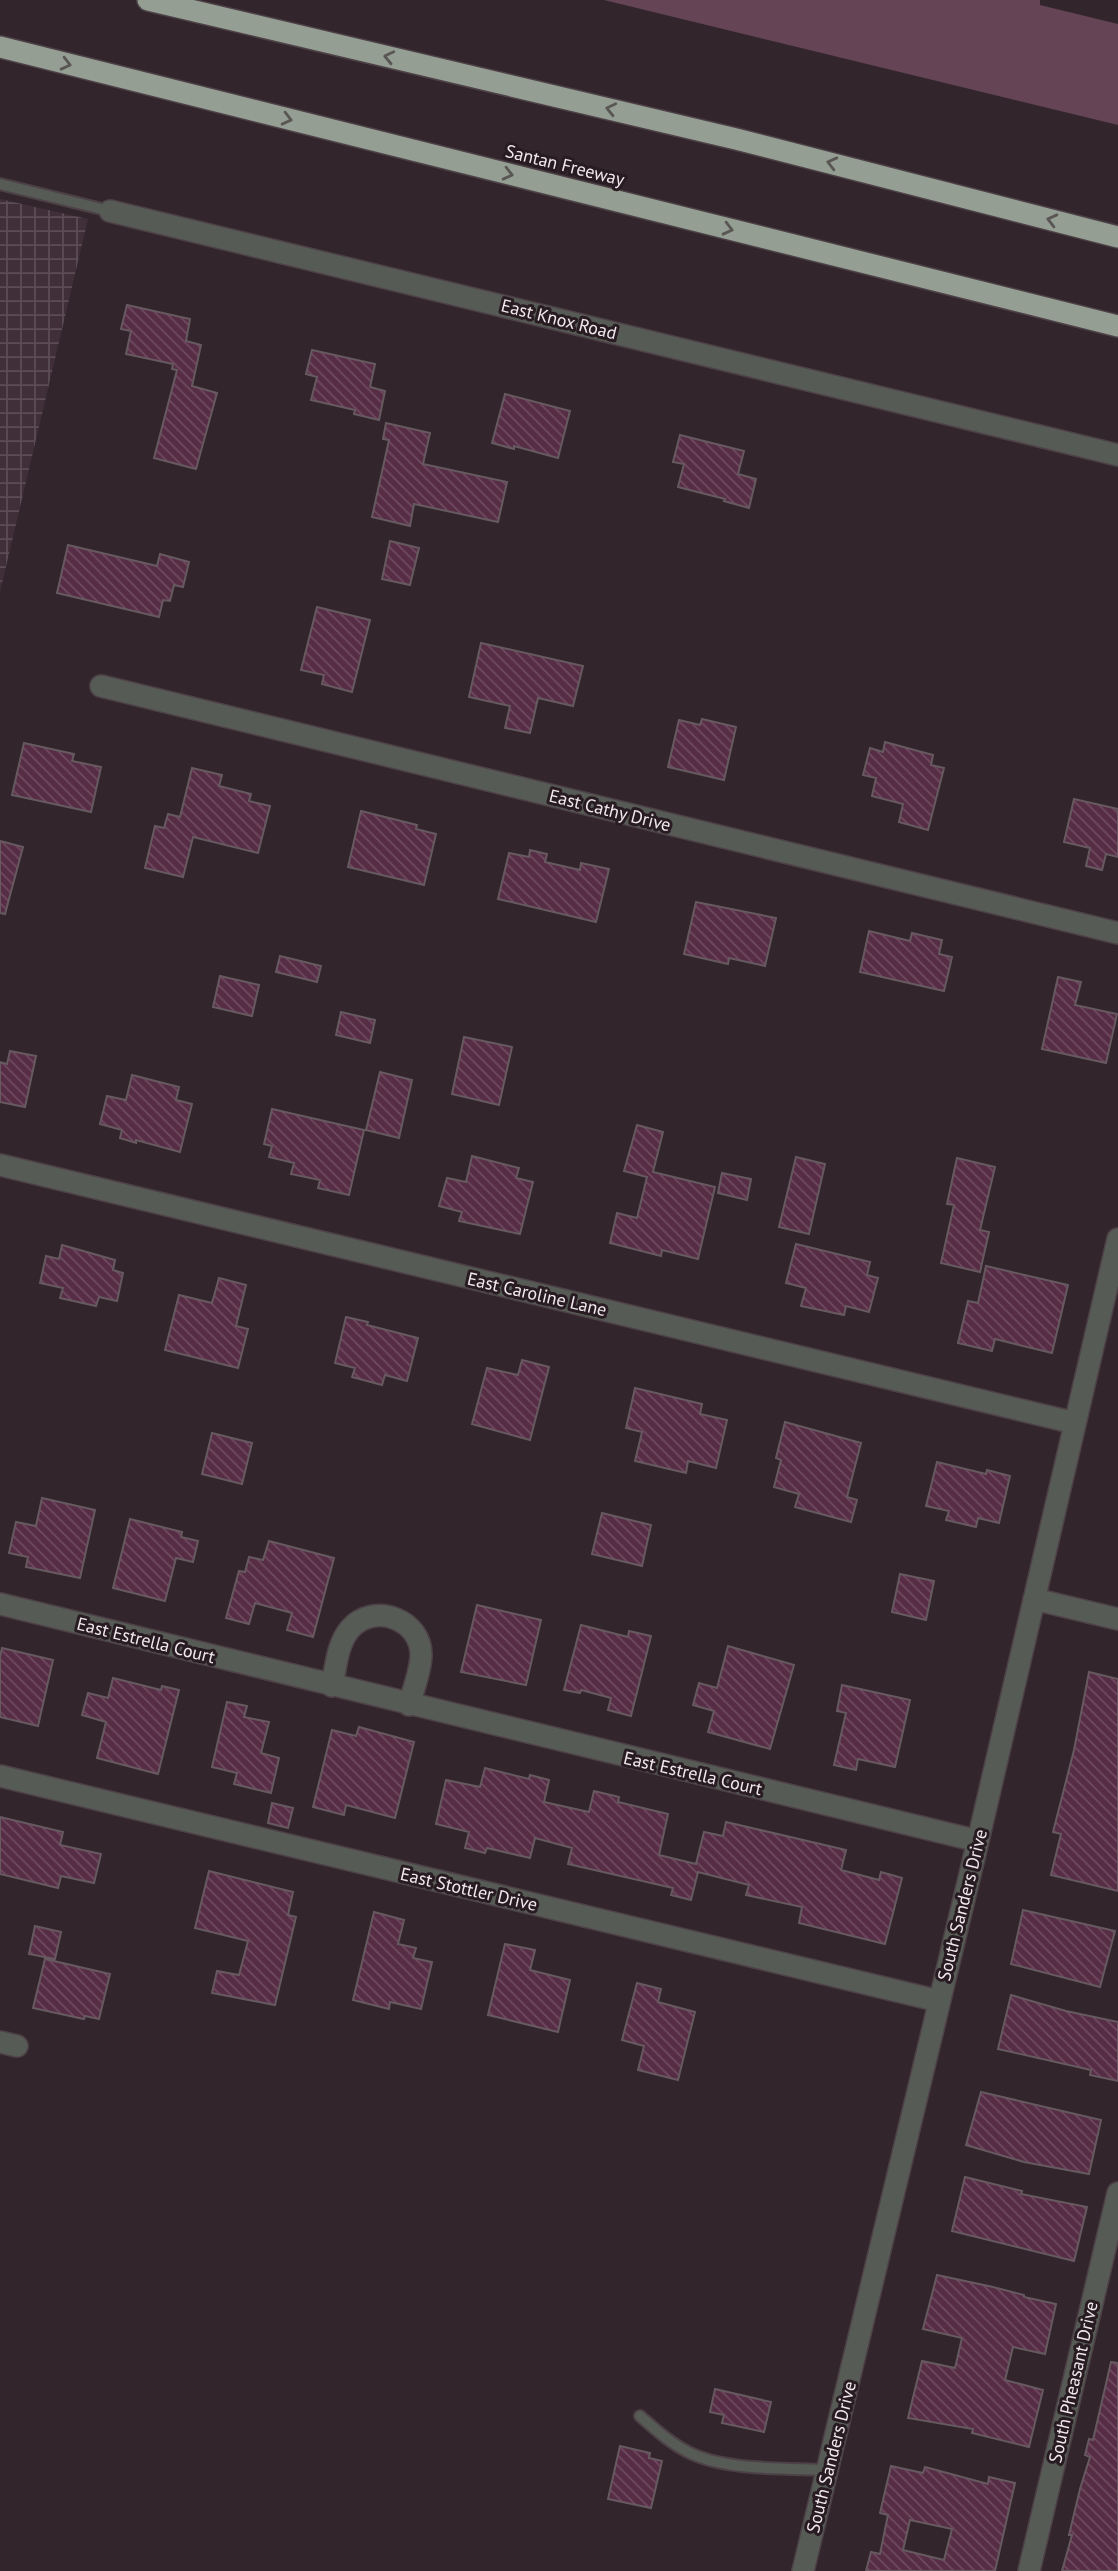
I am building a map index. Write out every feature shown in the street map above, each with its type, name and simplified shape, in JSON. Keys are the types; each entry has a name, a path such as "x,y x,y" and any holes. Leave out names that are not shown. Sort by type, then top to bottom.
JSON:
{"highway":[{"path":"148,0 736,139 1118,237"},
{"name":"Santan Freeway","path":"0,47 1118,326"}],"street":[{"name":"East Knox Road","path":"110,211 1118,455"},
{"name":"East Cathy Drive","path":"101,686 1118,933"},
{"name":"East Caroline Lane","path":"0,1165 1074,1423"},
{"name":"South Sanders Drive","path":"803,2571 978,1841 1118,1238"},
{"path":"1034,1599 1118,1619"},
{"name":"East Estrella Court","path":"0,1604 978,1841"},
{"path":"332,1686 340,1648 352,1626 376,1615 389,1616 402,1621 412,1630 419,1642 421,1656 409,1705"},
{"name":"East Stottler Drive","path":"0,1776 939,2001"},
{"name":"South Pheasant Drive","path":"1029,2571 1118,2193"}],"lane":[{"name":"East Knox Road","path":"0,184 110,211"},
{"path":"640,2416 660,2434 690,2453 747,2465 828,2470"}],"shaded area":[{"path":"604,0 1040,0 1040,5 1118,24 1118,125"},
{"path":"0,199 88,219 0,592"}],"building":[{"path":"127,305 190,319 186,341 201,345 192,386 217,393 196,469 154,458 177,370 172,369 173,364 126,354 131,331 121,329"},
{"path":"312,350 375,364 370,387 385,391 379,420 354,414 355,410 311,400 317,377 306,374"},
{"path":"505,394 570,411 558,458 492,443"},
{"path":"386,423 430,433 423,464 507,482 498,522 414,504 410,526 372,517 389,440 383,439"},
{"path":"680,435 744,451 738,474 756,479 749,508 678,487 684,464 673,462"},
{"path":"390,541 419,548 410,585 382,579"},
{"path":"68,545 157,566 160,554 189,562 183,587 174,585 170,601 163,600 159,617 57,593"},
{"path":"317,607 370,620 352,692 322,684 324,675 301,670"},
{"path":"481,643 583,666 573,706 538,698 530,733 505,728 510,706 469,697"},
{"path":"702,719 736,727 724,780 668,767 679,720 700,725"},
{"path":"885,742 933,755 931,765 944,768 928,830 899,822 903,804 872,796 876,778 863,775 870,748 883,752"},
{"path":"24,743 74,754 72,761 101,767 91,812 12,795"},
{"path":"192,768 222,775 219,786 251,794 249,801 270,806 258,853 193,837 183,877 145,868 155,826 164,828 168,814 180,817"},
{"path":"1074,799 1118,809 1118,857 1106,854 1102,870 1086,866 1090,848 1064,842"},
{"path":"361,811 417,825 416,829 436,834 424,885 348,867"},
{"path":"0,841 23,847 5,914 0,913"},
{"path":"530,850 547,854 545,862 580,870 581,863 609,869 596,922 498,899 509,853 529,857"},
{"path":"696,902 776,918 765,966 729,958 728,964 684,954"},
{"path":"869,931 910,941 912,933 942,940 939,954 952,957 944,991 860,972"},
{"path":"280,956 321,966 317,982 276,972"},
{"path":"220,976 259,985 252,1016 213,1007"},
{"path":"1058,977 1081,982 1075,1005 1117,1014 1106,1063 1042,1049"},
{"path":"341,1012 375,1020 370,1043 336,1035"},
{"path":"464,1037 512,1047 499,1105 452,1094"},
{"path":"10,1051 36,1056 25,1107 0,1102 0,1062 7,1064"},
{"path":"380,1072 412,1080 399,1138 366,1130"},
{"path":"132,1075 179,1087 176,1100 192,1104 180,1152 120,1138 122,1130 100,1124 107,1096 126,1100"},
{"path":"272,1109 364,1130 349,1195 318,1188 320,1180 291,1174 294,1163 269,1157 272,1146 264,1144"},
{"path":"637,1125 663,1132 653,1172 715,1187 698,1259 662,1250 661,1256 610,1243 617,1213 637,1218 647,1177 624,1171"},
{"path":"472,1156 519,1168 516,1178 533,1182 520,1234 459,1221 462,1212 439,1206 447,1178 466,1182"},
{"path":"796,1157 825,1164 809,1234 779,1227"},
{"path":"957,1158 995,1167 980,1230 989,1232 980,1272 941,1263 954,1205 947,1204"},
{"path":"722,1173 751,1179 747,1200 718,1193"},
{"path":"796,1244 870,1262 867,1275 878,1278 869,1312 846,1306 844,1315 801,1306 806,1288 786,1283"},
{"path":"62,1245 115,1260 113,1270 123,1273 117,1301 99,1297 96,1306 60,1298 63,1288 40,1283 46,1256 59,1259"},
{"path":"986,1266 1068,1285 1052,1353 995,1339 992,1351 958,1343 968,1301 978,1303"},
{"path":"219,1278 246,1285 236,1326 248,1329 238,1368 165,1350 179,1295 212,1303"},
{"path":"346,1317 418,1338 407,1381 385,1375 382,1385 352,1377 355,1368 335,1363"},
{"path":"522,1360 549,1367 530,1440 472,1424 487,1368 518,1375"},
{"path":"635,1388 702,1404 700,1414 727,1420 716,1468 688,1461 686,1473 635,1461 642,1432 626,1428"},
{"path":"785,1422 861,1443 847,1497 857,1500 851,1522 795,1507 799,1494 774,1487 781,1460 776,1458"},
{"path":"212,1433 252,1443 242,1484 202,1474"},
{"path":"937,1462 986,1474 987,1470 1010,1476 999,1523 978,1518 976,1527 946,1520 949,1511 926,1506"},
{"path":"42,1498 95,1510 80,1578 26,1567 28,1557 9,1553 16,1522 36,1526"},
{"path":"602,1513 651,1525 642,1566 592,1554"},
{"path":"130,1519 182,1532 181,1537 198,1541 193,1562 176,1558 165,1601 113,1588"},
{"path":"269,1541 334,1558 313,1637 287,1630 292,1613 255,1603 249,1624 226,1618 239,1571 245,1572 249,1557 263,1560"},
{"path":"900,1574 934,1581 926,1620 892,1612"},
{"path":"477,1605 541,1620 526,1685 461,1672"},
{"path":"581,1625 628,1637 629,1631 651,1636 631,1716 608,1710 611,1698 581,1690 580,1693 564,1690"},
{"path":"728,1646 794,1665 770,1749 708,1732 714,1711 693,1705 699,1683 717,1688"},
{"path":"2,1648 53,1660 38,1726 0,1717"},
{"path":"1089,1672 1118,1679 1118,1891 1051,1875 1061,1834 1053,1832 1074,1750"},
{"path":"113,1678 161,1690 162,1686 179,1690 158,1774 97,1758 106,1722 82,1715 88,1693 108,1698"},
{"path":"842,1685 910,1700 895,1767 858,1759 856,1770 834,1765 846,1713 837,1711"},
{"path":"227,1702 247,1706 244,1717 269,1722 261,1753 279,1758 271,1793 234,1784 237,1773 212,1767"},
{"path":"359,1727 414,1742 395,1818 346,1805 344,1815 313,1807 332,1730 356,1736"},
{"path":"485,1768 529,1779 530,1775 549,1780 544,1802 589,1812 594,1791 619,1797 618,1802 668,1814 659,1855 696,1864 704,1832 723,1836 726,1822 846,1850 841,1870 879,1880 881,1872 902,1878 885,1944 799,1923 802,1907 746,1895 749,1885 698,1872 691,1900 671,1895 673,1888 568,1864 572,1848 535,1838 530,1858 487,1848 485,1853 465,1848 469,1832 436,1824 446,1780 480,1787"},
{"path":"272,1803 293,1808 288,1828 268,1823"},
{"path":"0,1817 63,1832 60,1845 101,1854 94,1883 61,1876 58,1888 0,1874"},
{"path":"209,1871 293,1892 288,1915 296,1917 275,2005 212,1993 217,1971 239,1975 248,1941 195,1928"},
{"path":"1023,1910 1115,1931 1100,1987 1011,1964"},
{"path":"374,1912 404,1920 398,1944 416,1948 413,1958 432,1962 421,2009 390,2002 389,2009 353,2000"},
{"path":"35,1926 61,1932 55,1959 29,1954"},
{"path":"505,1944 535,1950 530,1970 570,1980 558,2032 488,2015"},
{"path":"45,1959 110,1974 99,2019 85,2016 84,2019 33,2008"},
{"path":"637,1983 661,1989 658,2002 695,2012 678,2080 638,2070 644,2046 622,2040"},
{"path":"1011,1995 1118,2022 1118,2081 1090,2075 1091,2070 998,2049"},
{"path":"981,2092 1101,2120 1089,2174 1024,2162 966,2145"},
{"path":"965,2177 1022,2191 1021,2194 1087,2207 1074,2261 952,2231"},
{"path":"937,2275 1056,2304 1045,2354 1013,2347 1005,2380 1043,2390 1029,2447 972,2433 973,2429 908,2418 922,2361 955,2368 962,2338 923,2329"},
{"path":"1111,2362 1118,2363 1118,2571 1062,2571 1090,2457 1085,2455 1089,2439 1093,2440"},
{"path":"715,2389 771,2402 764,2432 722,2423 724,2415 710,2412"},
{"path":"620,2446 650,2453 649,2458 662,2461 651,2508 608,2499"},
{"path":"891,2466 923,2473 925,2467 988,2484 989,2477 1015,2483 995,2571 866,2571 871,2552 880,2554 888,2515 880,2513","holes":["910,2520 952,2529 944,2560 903,2550"]}]}
